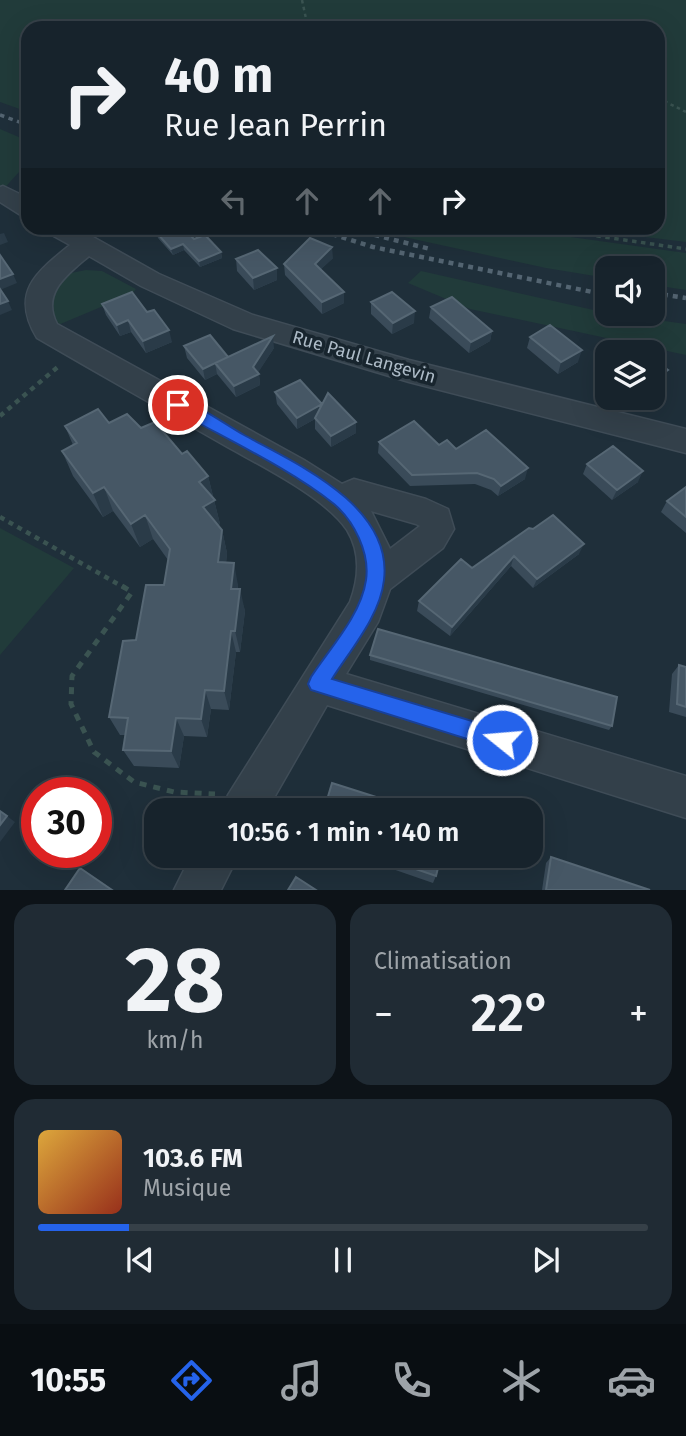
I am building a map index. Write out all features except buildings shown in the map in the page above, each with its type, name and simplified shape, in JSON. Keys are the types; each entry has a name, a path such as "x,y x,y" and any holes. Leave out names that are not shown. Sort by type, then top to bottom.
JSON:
{"street":[{"path":"3,194 21,205"},
{"name":"Rue Paul Langevin","path":"71,235 150,280 243,322 409,370 686,440"},
{"path":"87,245 43,284 36,299 37,317 47,331 293,469 341,500 358,519 372,546 376,579 365,610 250,798"},
{"path":"341,500 354,494 425,513 436,519 437,528 431,538 376,579"},
{"path":"318,684 686,797"},
{"path":"196,890 209,868"}],"path":[{"path":"302,0 306,21"},
{"path":"665,102 686,112"},
{"path":"590,235 686,249"},
{"path":"0,416 80,349"},
{"path":"0,517 132,592 72,676 71,704 94,752 134,782 214,798"}],"green space":[{"path":"0,0 686,0 686,242 629,235 665,235 665,21 21,21 21,110 0,102"},
{"path":"0,129 21,138 21,170 0,193"},
{"path":"395,235 557,235 686,253 686,290 665,287 665,256 595,256 595,276"},
{"path":"102,271 136,289 132,294 58,325 49,317 53,288 71,273"},
{"path":"421,271 595,310 595,326 665,326 665,321 686,324 686,355 665,351 665,340 616,340 470,309 408,283"},
{"path":"0,528 74,568 0,655"}],"railway":[{"path":"0,115 21,122"},
{"path":"335,235 373,247 595,293"},
{"path":"375,235 430,249"},
{"path":"665,295 686,298"}],"route":[{"path":"178,405 293,469 341,500 358,519 372,546 376,579 365,610 318,684 502,740"}]}
